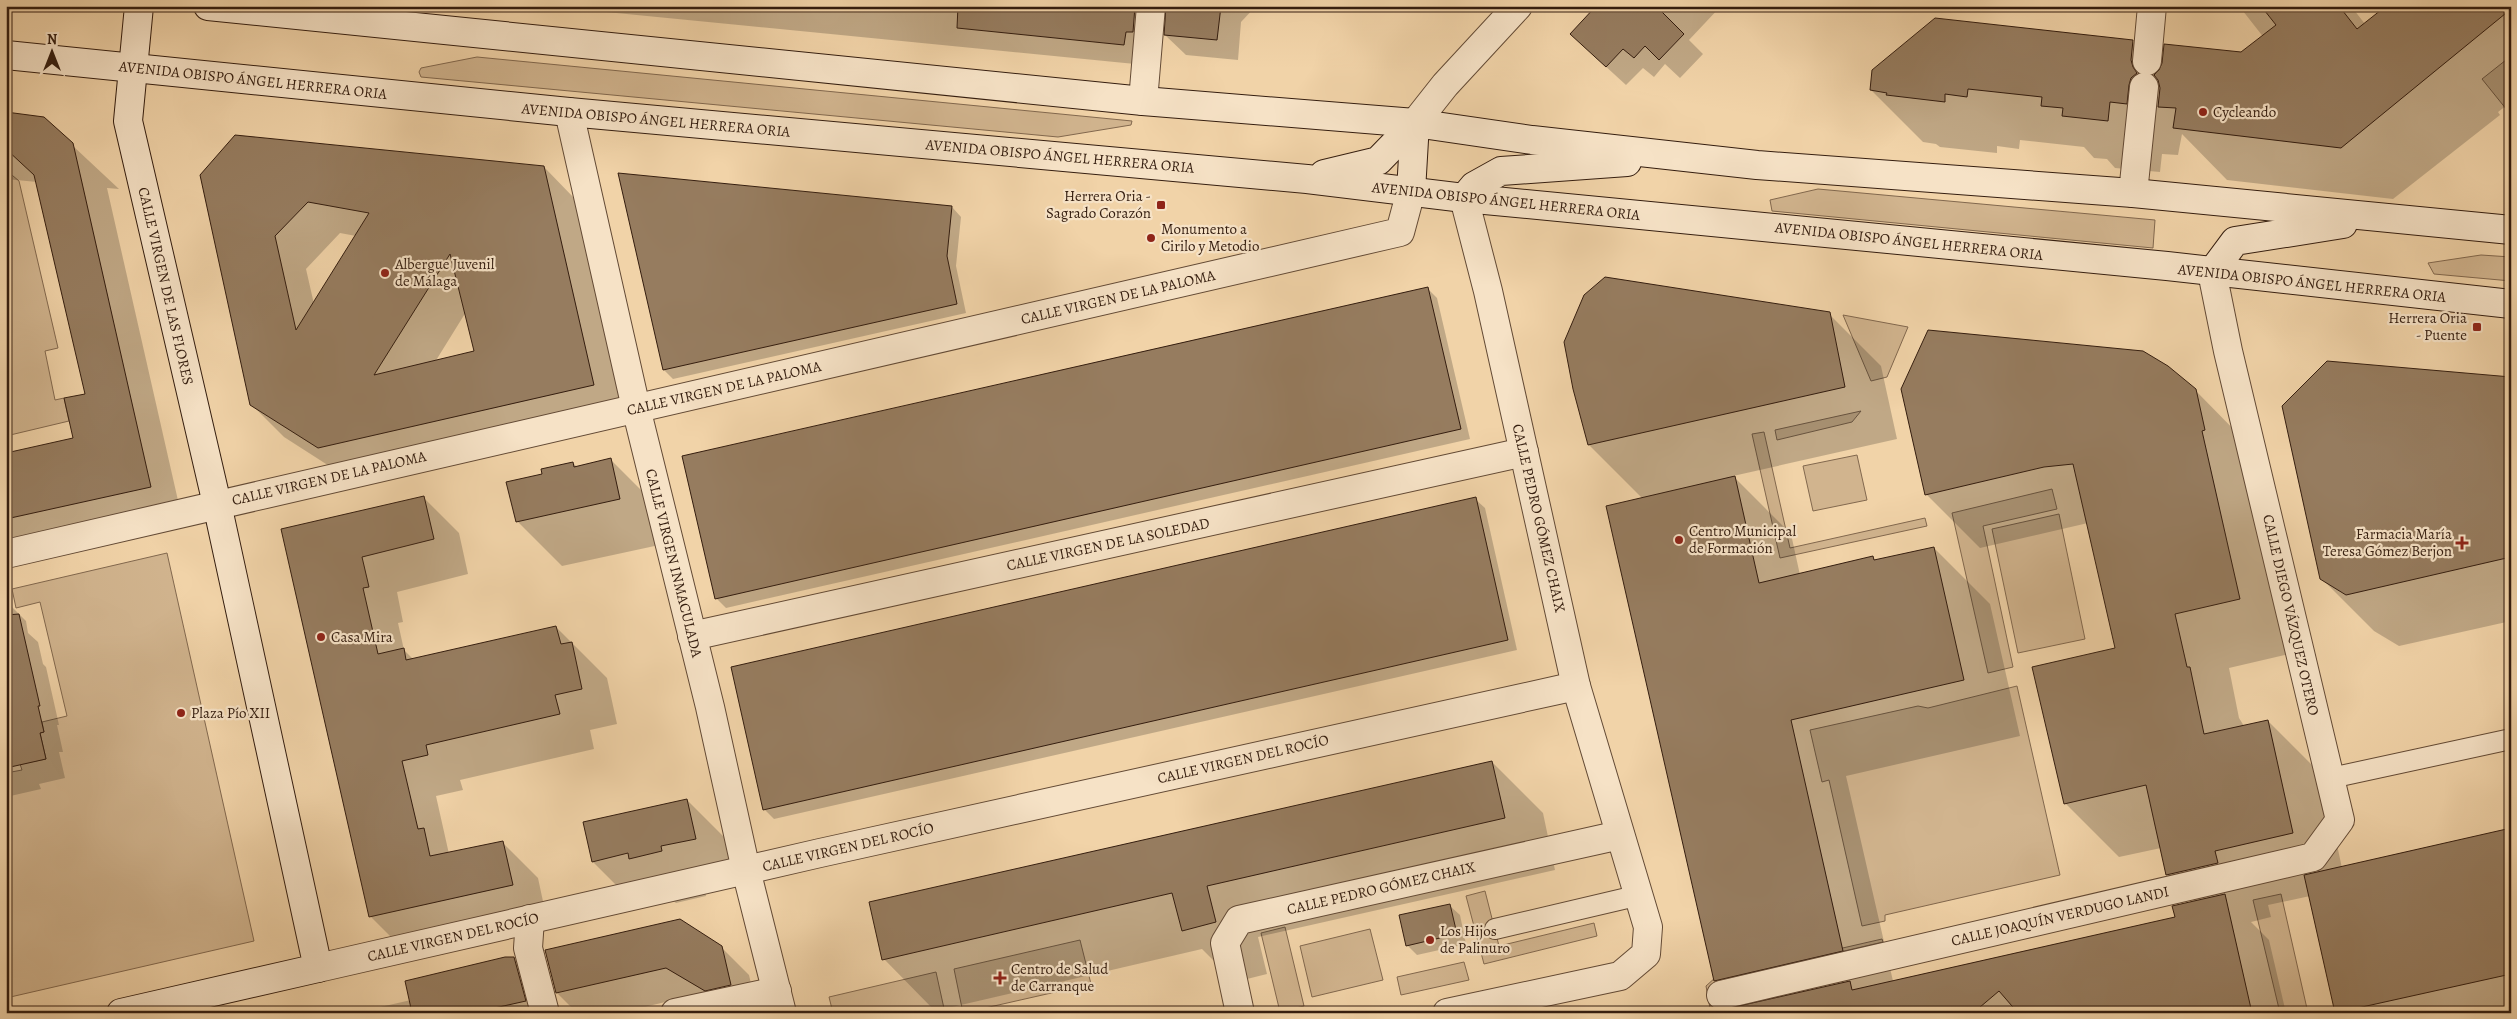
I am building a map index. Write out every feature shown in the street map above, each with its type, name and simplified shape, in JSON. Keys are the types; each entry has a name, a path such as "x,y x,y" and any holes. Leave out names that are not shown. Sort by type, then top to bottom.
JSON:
{"street":[{"name":"CALLE VIRGEN DE LAS FLORES","path":"140,6 128,122 217,504"},
{"path":"208,6 1143,101 1415,123 1532,140 1670,156 2133,193 2511,230"},
{"path":"1143,101 1151,6"},
{"name":"AVENIDA OBISPO ÁNGEL HERRERA ORIA","path":"1307,178 1378,162 1415,123 1445,85 1518,6"},
{"path":"2133,193 2152,6"},
{"name":"AVENIDA OBISPO ÁNGEL HERRERA ORIA","path":"6,54 569,112 1307,178 1464,198 2212,272 2511,304"},
{"name":"CALLE VIRGEN INMACULADA","path":"569,112 636,408 779,1002"},
{"path":"1411,191 1415,123"},
{"path":"1464,198 1474,186 1502,171 1524,168 1606,165 1670,156"},
{"name":"CALLE VIRGEN DE LA PALOMA","path":"6,554 1400,232 1411,191"},
{"name":"CALLE PEDRO GÓMEZ CHAIX","path":"1447,1013 1620,976 1646,954 1648,926 1576,686 1488,291 1464,198"},
{"path":"2212,272 2235,241 2382,218"},
{"name":"CALLE DIEGO VÁZQUEZ OTERO","path":"2212,272 2228,351 2307,685 2331,778"},
{"name":"CALLE VIRGEN DE LA SOLEDAD","path":"692,636 1524,452"},
{"path":"217,504 318,968"},
{"name":"CALLE VIRGEN DEL ROCÍO","path":"121,1013 746,870 1576,686"},
{"name":"CALLE JOAQUÍN VERDUGO LANDI","path":"1721,996 2313,857 2340,820 2331,778"},
{"name":"CALLE PEDRO GÓMEZ CHAIX","path":"1240,1013 1225,943 1240,920 1620,835"},
{"path":"530,919 528,948 545,1013"},
{"path":"675,1013 779,1002"}],"lane":[{"path":"2331,778 2511,739"},
{"path":"1495,928 1640,895"}],"shaded area":[{"path":"2511,56 2511,115 2482,79"},
{"path":"477,57 1132,121 1131,125 1058,137 421,77 419,72 421,68"},
{"path":"6,170 19,181 58,348 45,351 55,400 64,398 69,421 6,436"},
{"path":"1818,189 2155,220 2153,248 1772,211 1770,200"},
{"path":"2481,255 2511,257 2511,281 2434,274 2428,263"},
{"path":"1843,315 1908,327 1887,377 1871,381"},
{"path":"1861,411 1852,422 1777,440 1775,430"},
{"path":"1764,432 1790,548 1925,518 1927,526 1780,558 1752,434"},
{"path":"1857,455 1867,500 1813,511 1803,466"},
{"path":"2052,489 2057,509 1983,526 2013,667 1988,673 1952,513"},
{"path":"2059,514 2085,639 2018,653 1992,529"},
{"path":"167,553 254,941 6,998 6,773 22,770 20,764 46,759 40,733 44,732 42,722 67,716 40,602 16,608 12,589"},
{"path":"2017,686 2060,875 1885,915 1885,921 1862,926 1829,780 1822,782 1810,730 1918,706 1928,708"},
{"path":"1485,891 1499,946 1594,923 1597,936 1484,964 1466,896"},
{"path":"2281,894 2308,1013 2280,1013 2253,900"},
{"path":"1285,927 1304,1006 1280,1012 1261,933"},
{"path":"1370,929 1383,980 1312,997 1300,946"},
{"path":"1882,939 1883,942 1719,980 1711,989 1714,1007 1710,1008 1706,986 1716,977"},
{"path":"1080,940 1091,984 963,1013 954,969"},
{"path":"1464,962 1469,980 1401,995 1397,977"},
{"path":"936,972 945,1013 833,1013 829,997"}],"building":[{"path":"958,6 1135,6 1133,32 1126,32 1124,45 957,28"},
{"path":"1166,6 1221,6 1217,40 1164,35"},
{"path":"1596,6 1656,6 1684,34 1659,60 1645,46 1634,58 1623,49 1606,67 1570,34"},
{"path":"2261,6 2339,6 2357,29 2386,6 2511,6 2511,9 2341,148 2173,128 2176,108 2158,107 2160,88 2158,80 2154,75 2162,63 2164,44 2241,52 2276,25"},
{"path":"1935,18 2133,40 2131,60 2137,73 2131,78 2127,104 2110,102 2108,121 2062,116 2063,108 2041,106 2042,97 1968,89 1967,97 1945,94 1945,102 1886,95 1887,93 1870,90 1872,70"},
{"path":"6,112 44,117 73,143 151,487 6,519 6,453 73,438 64,398 85,394 34,175 6,149"},
{"path":"235,135 544,166 594,385 318,448 250,405 200,175","holes":["308,202 369,213 296,330 275,236","450,254 474,351 374,375"]},
{"path":"618,173 952,206 947,256 957,304 663,370"},
{"path":"1605,277 1830,312 1845,387 1588,445 1573,389 1564,342 1584,295"},
{"path":"1428,287 1461,429 715,599 682,456"},
{"path":"1928,330 2143,351 2168,366 2196,389 2205,430 2202,431 2240,599 2175,614 2187,667 2190,667 2204,734 2268,720 2293,833 2215,851 2218,863 2166,875 2146,785 2064,804 2032,667 2115,648 2073,464 2044,467 1925,495 1901,389"},
{"path":"2327,361 2511,377 2511,557 2346,595 2320,579 2282,406"},
{"path":"611,458 620,499 516,522 506,482 542,474 541,469 573,462 574,467"},
{"path":"1735,476 1759,583 1873,556 1874,560 1934,547 1964,680 1791,720 1843,951 1714,981 1606,506"},
{"path":"424,496 434,539 362,557 369,587 363,588 378,654 404,648 406,660 556,626 561,644 572,642 582,689 555,695 560,714 426,745 428,755 402,761 418,829 424,828 430,856 503,841 513,885 369,917 281,529"},
{"path":"1476,497 1508,640 763,810 731,667"},
{"path":"19,614 40,706 38,706 44,732 40,733 46,759 6,768 6,615"},
{"path":"1492,761 1505,818 1207,886 1216,922 1182,931 1172,893 882,960 869,902"},
{"path":"687,799 696,839 661,846 662,851 629,859 628,853 592,862 583,822"},
{"path":"2511,828 2511,974 2335,1013 2304,875"},
{"path":"2225,894 2252,1013 2018,1013 1999,991 1973,1013 1721,1013 1721,1010 1850,981 1852,990 2175,917 2172,906"},
{"path":"1450,904 1457,934 1406,946 1399,915"},
{"path":"680,919 722,946 731,985 705,991 666,968 556,993 545,950"},
{"path":"505,957 514,957 526,1001 472,1013 412,1013 405,981"}],"place":[{"name":"Cycleando","path":"2203,112"},
{"name":"Herrera Oria - Sagrado Corazón","path":"1161,205"},
{"name":"Monumento a Cirilo y Metodio","path":"1151,238"},
{"name":"Albergue Juvenil de Málaga","path":"385,273"},
{"name":"Herrera Oria - Puente","path":"2477,327"},
{"name":"Centro Municipal de Formación","path":"1679,540"},
{"name":"Farmacia María Teresa Gómez Berjon","path":"2462,543"},
{"name":"Casa Mira","path":"321,637"},
{"name":"Plaza Pío XII","path":"181,713"},
{"name":"Los Hijos de Palinuro","path":"1430,940"},
{"name":"Centro de Salud de Carranque","path":"1000,978"}]}
